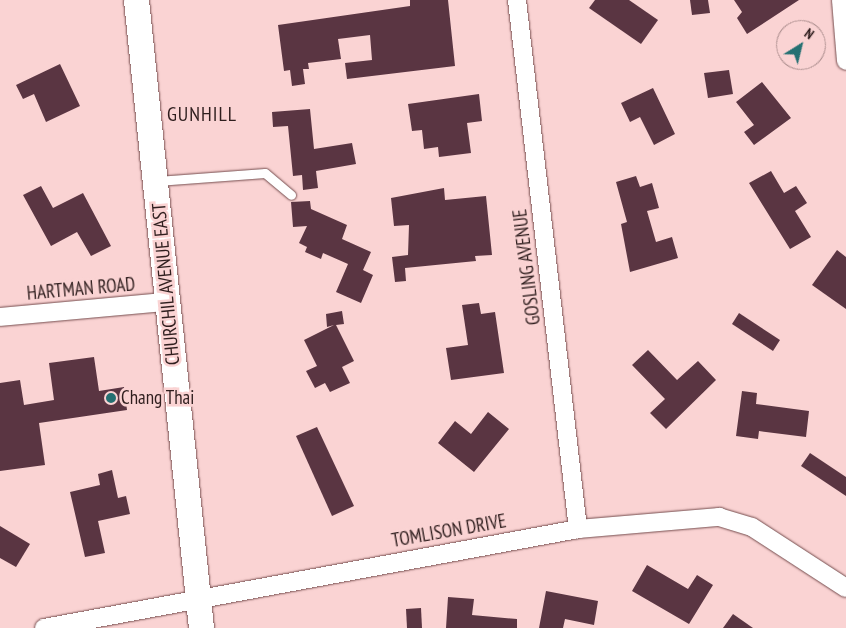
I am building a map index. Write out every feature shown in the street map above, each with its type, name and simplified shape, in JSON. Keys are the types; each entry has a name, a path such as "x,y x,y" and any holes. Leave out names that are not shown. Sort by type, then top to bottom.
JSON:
{"main road":[{"name":"CHURCHIL AVENUE EAST","path":"136,0 201,628"}],"street":[{"name":"GOSLING AVENUE","path":"518,0 578,529"},
{"path":"841,0 846,61"},
{"name":"HARTMAN ROAD","path":"0,317 166,302"},
{"name":"TOMLISON DRIVE","path":"44,628 578,529 733,518 752,527 846,588"}],"lane":[{"path":"156,181 265,173 291,195"}],"building":[{"path":"410,0 448,0 455,66 347,79 345,63 372,60 370,35 338,39 341,59 308,63 309,69 303,69 305,84 292,86 290,70 284,71 278,25 410,6"},
{"path":"595,0 629,0 658,20 641,44 589,8"},
{"path":"690,0 708,0 710,13 692,15"},
{"path":"734,0 799,0 747,34 737,18 742,12"},
{"path":"60,64 80,106 46,122 34,94 23,99 16,85"},
{"path":"729,70 733,94 708,98 704,73"},
{"path":"762,82 791,118 754,145 744,132 754,125 736,102"},
{"path":"653,88 675,134 654,145 640,117 630,122 621,103"},
{"path":"479,94 482,121 467,123 471,153 439,157 438,147 424,149 422,130 412,131 408,104"},
{"path":"310,109 314,149 352,143 356,164 316,171 318,188 303,190 302,175 293,176 288,126 273,127 272,112"},
{"path":"771,171 784,193 796,186 807,203 795,211 811,237 790,249 749,183"},
{"path":"636,176 640,187 652,183 659,208 647,211 656,242 672,237 678,258 630,272 621,224 627,222 616,182"},
{"path":"41,186 53,208 83,193 111,246 91,256 77,232 51,246 23,195"},
{"path":"444,188 445,200 486,196 492,255 475,256 476,261 405,268 406,281 395,282 392,257 408,255 409,225 394,226 391,198"},
{"path":"310,201 311,209 347,225 342,239 371,252 363,270 373,275 361,303 336,292 348,264 323,253 321,259 305,252 307,247 299,243 307,226 293,227 291,202"},
{"path":"837,250 846,257 846,309 812,285"},
{"path":"479,303 481,314 495,312 504,373 451,380 446,348 468,345 462,305"},
{"path":"342,311 344,324 336,325 354,361 342,367 350,383 330,392 325,383 315,388 306,371 317,366 304,340 334,325 327,327 326,314"},
{"path":"739,313 780,340 773,351 732,324"},
{"path":"648,350 677,380 698,361 716,380 666,429 650,413 665,399 632,365"},
{"path":"94,357 99,391 124,387 127,410 39,423 45,465 0,471 0,383 20,380 24,405 54,400 49,363"},
{"path":"742,391 757,393 756,404 809,411 806,437 759,431 758,439 736,436"},
{"path":"488,412 509,429 474,472 438,443 455,421 471,434"},
{"path":"317,427 354,506 332,516 296,436"},
{"path":"810,453 846,477 846,496 801,466"},
{"path":"112,470 118,498 126,496 130,514 98,521 105,553 85,557 70,492 100,485 98,474"},
{"path":"0,526 30,544 16,567 0,558"},
{"path":"647,565 688,589 697,575 713,585 689,624 632,591"},
{"path":"546,591 598,601 594,625 565,619 563,628 539,628"},
{"path":"448,597 474,599 472,615 517,619 517,628 446,628"},
{"path":"421,608 422,628 407,628 406,609"},
{"path":"733,614 753,628 723,628"}],"place":[{"name":"Chang Thai","path":"111,398"}],"district":[{"name":"GUNHILL","path":"202,114"}]}
